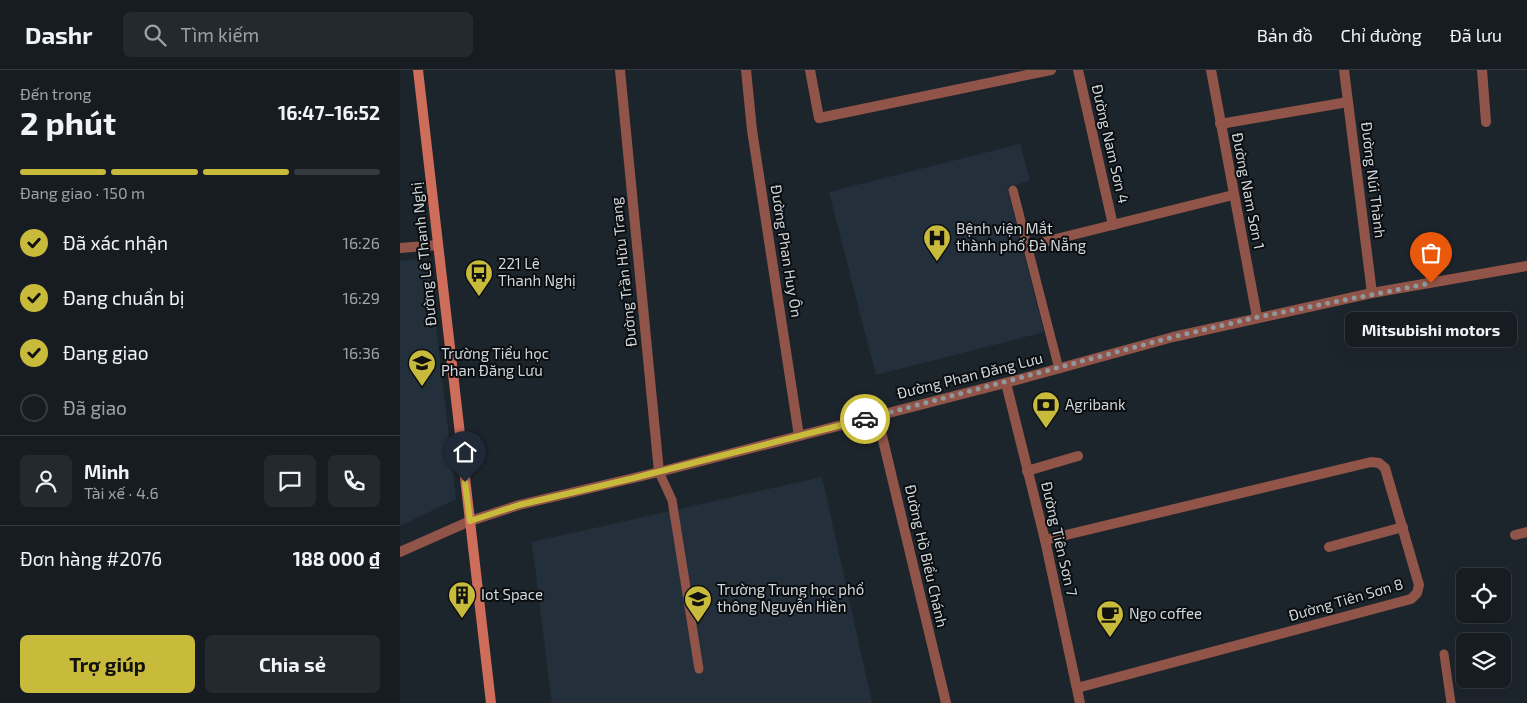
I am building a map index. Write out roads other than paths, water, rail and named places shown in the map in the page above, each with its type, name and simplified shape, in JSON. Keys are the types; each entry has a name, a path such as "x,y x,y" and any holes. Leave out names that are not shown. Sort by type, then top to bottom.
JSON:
{"main road":[{"name":"Đường Lê Thanh Nghị","path":"418,70 491,703"}],"street":[{"name":"Đường Trần Hữu Trang","path":"620,70 659,472"},
{"name":"Đường Phan Huy Ôn","path":"746,70 752,130 799,436"},
{"path":"810,70 819,118 1051,70"},
{"name":"Đường Nam Sơn 4","path":"1078,70 1113,225"},
{"name":"Đường Nam Sơn 1","path":"1210,70 1258,317"},
{"name":"Đường Núi Thành","path":"1344,70 1372,293"},
{"path":"1482,70 1486,122"},
{"path":"1220,124 1348,102"},
{"name":"Đường Nam Sơn 4","path":"1044,242 1233,195"},
{"path":"400,248 438,246"},
{"name":"Đường Phan Đăng Lưu","path":"400,552 470,521 519,505 659,472 1258,317 1372,293 1527,266"},
{"name":"Đường Tiên Sơn 7","path":"1006,383 1045,540 1080,703"},
{"name":"Đường Hồ Biểu Chánh","path":"877,415 946,703"},
{"path":"1028,470 1078,456"},
{"name":"Đường Tiên Sơn 8","path":"1045,540 1371,462 1379,463 1385,468 1419,585 1418,593 1411,599 1077,688"},
{"path":"1328,547 1403,527"},
{"path":"1515,535 1527,532"}],"lane":[{"path":"1013,190 1059,369"},
{"path":"1425,242 1431,283"},
{"path":"659,472 672,500 699,668"},
{"path":"1444,654 1451,703"}],"place":[{"name":"Bệnh viện Mắt thành phố Đà Nẵng","path":"937,262"},
{"name":"Mitsubishi motors","path":"1431,283"},
{"name":"221 Lê Thanh Nghị","path":"479,297"},
{"name":"Trường Tiểu học Phan Đăng Lưu","path":"422,387"},
{"name":"Agribank","path":"1046,429"},
{"name":"Iot Space","path":"462,619"},
{"name":"Trường Trung học phổ thông Nguyễn Hiền","path":"698,623"},
{"name":"Ngo coffee","path":"1110,638"}]}
